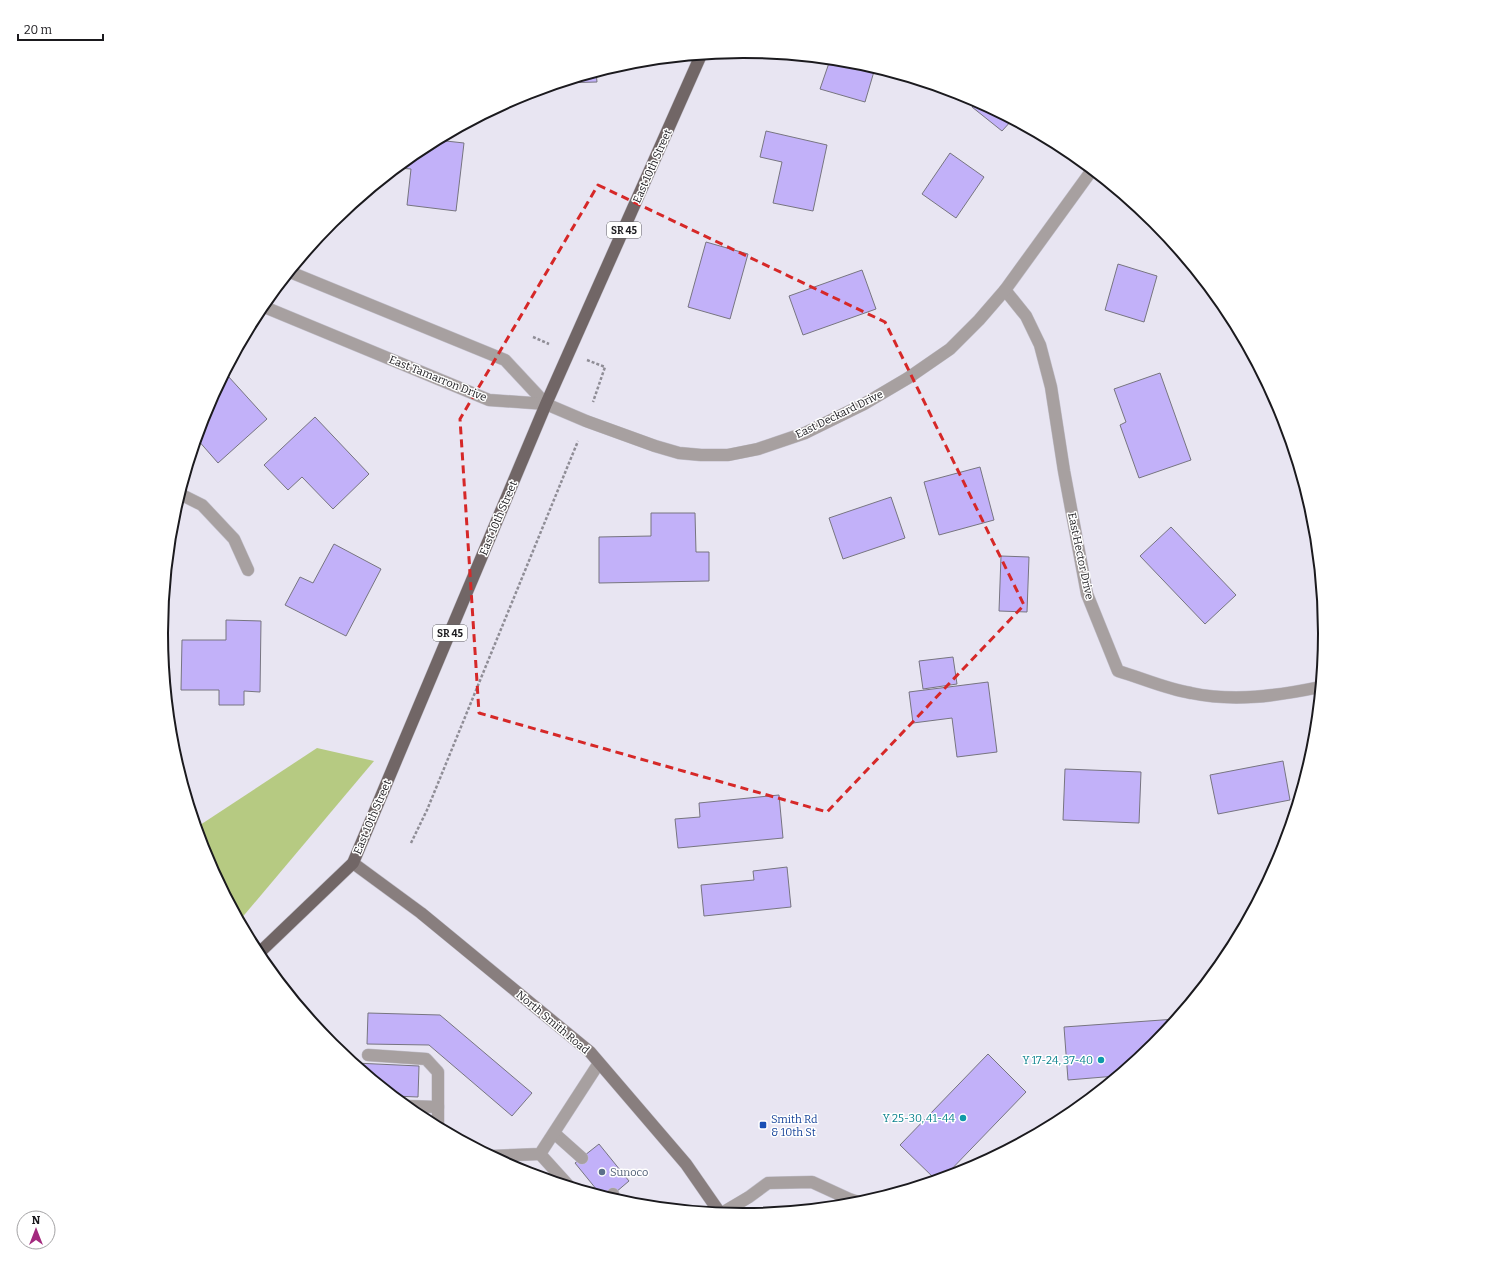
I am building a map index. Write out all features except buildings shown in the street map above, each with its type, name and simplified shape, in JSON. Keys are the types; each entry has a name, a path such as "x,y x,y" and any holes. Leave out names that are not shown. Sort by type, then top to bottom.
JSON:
{"main road":[{"name":"East 10th Street","path":"263,949 353,863 546,404 699,60"},
{"name":"North Smith Road","path":"353,863 421,913 590,1052 686,1164 717,1207"}],"street":[{"name":"East Deckard Drive","path":"546,404 586,421 655,446 679,452 701,455 728,455 758,449 805,433 858,408 908,378 950,349 979,320 1005,290 1089,174"},
{"path":"295,274 505,360 546,404"},
{"name":"East Hector Drive","path":"1005,290 1026,316 1040,345 1051,387 1064,471 1086,588 1095,616 1118,671 1189,693 1211,697 1263,697 1315,688"},
{"name":"East Tamarron Drive","path":"269,309 489,400 546,404"},
{"path":"185,496 202,505 234,539 248,570"},
{"path":"368,1055 426,1059 438,1072 438,1120"},
{"path":"540,1154 599,1063"},
{"path":"417,1106 438,1107"},
{"path":"554,1133 582,1158"},
{"path":"504,1156 540,1154"},
{"path":"540,1154 562,1178"},
{"path":"731,1208 749,1198 768,1183 812,1182 847,1198"}],"path":[{"path":"598,364 605,368 598,389"},
{"path":"411,843 427,810 577,442"}],"highlighted area":[{"path":"598,185 885,322 1024,605 827,812 479,713 460,419"}],"green space":[{"path":"317,748 374,761 243,916 227,887 201,824"}],"place":[{"name":"Y 17-24, 37-40","path":"1101,1060"},
{"name":"Y 25-30, 41-44","path":"963,1118"},
{"name":"Smith Rd & 10th St","path":"763,1125"},
{"name":"Sunoco","path":"602,1172"}]}
